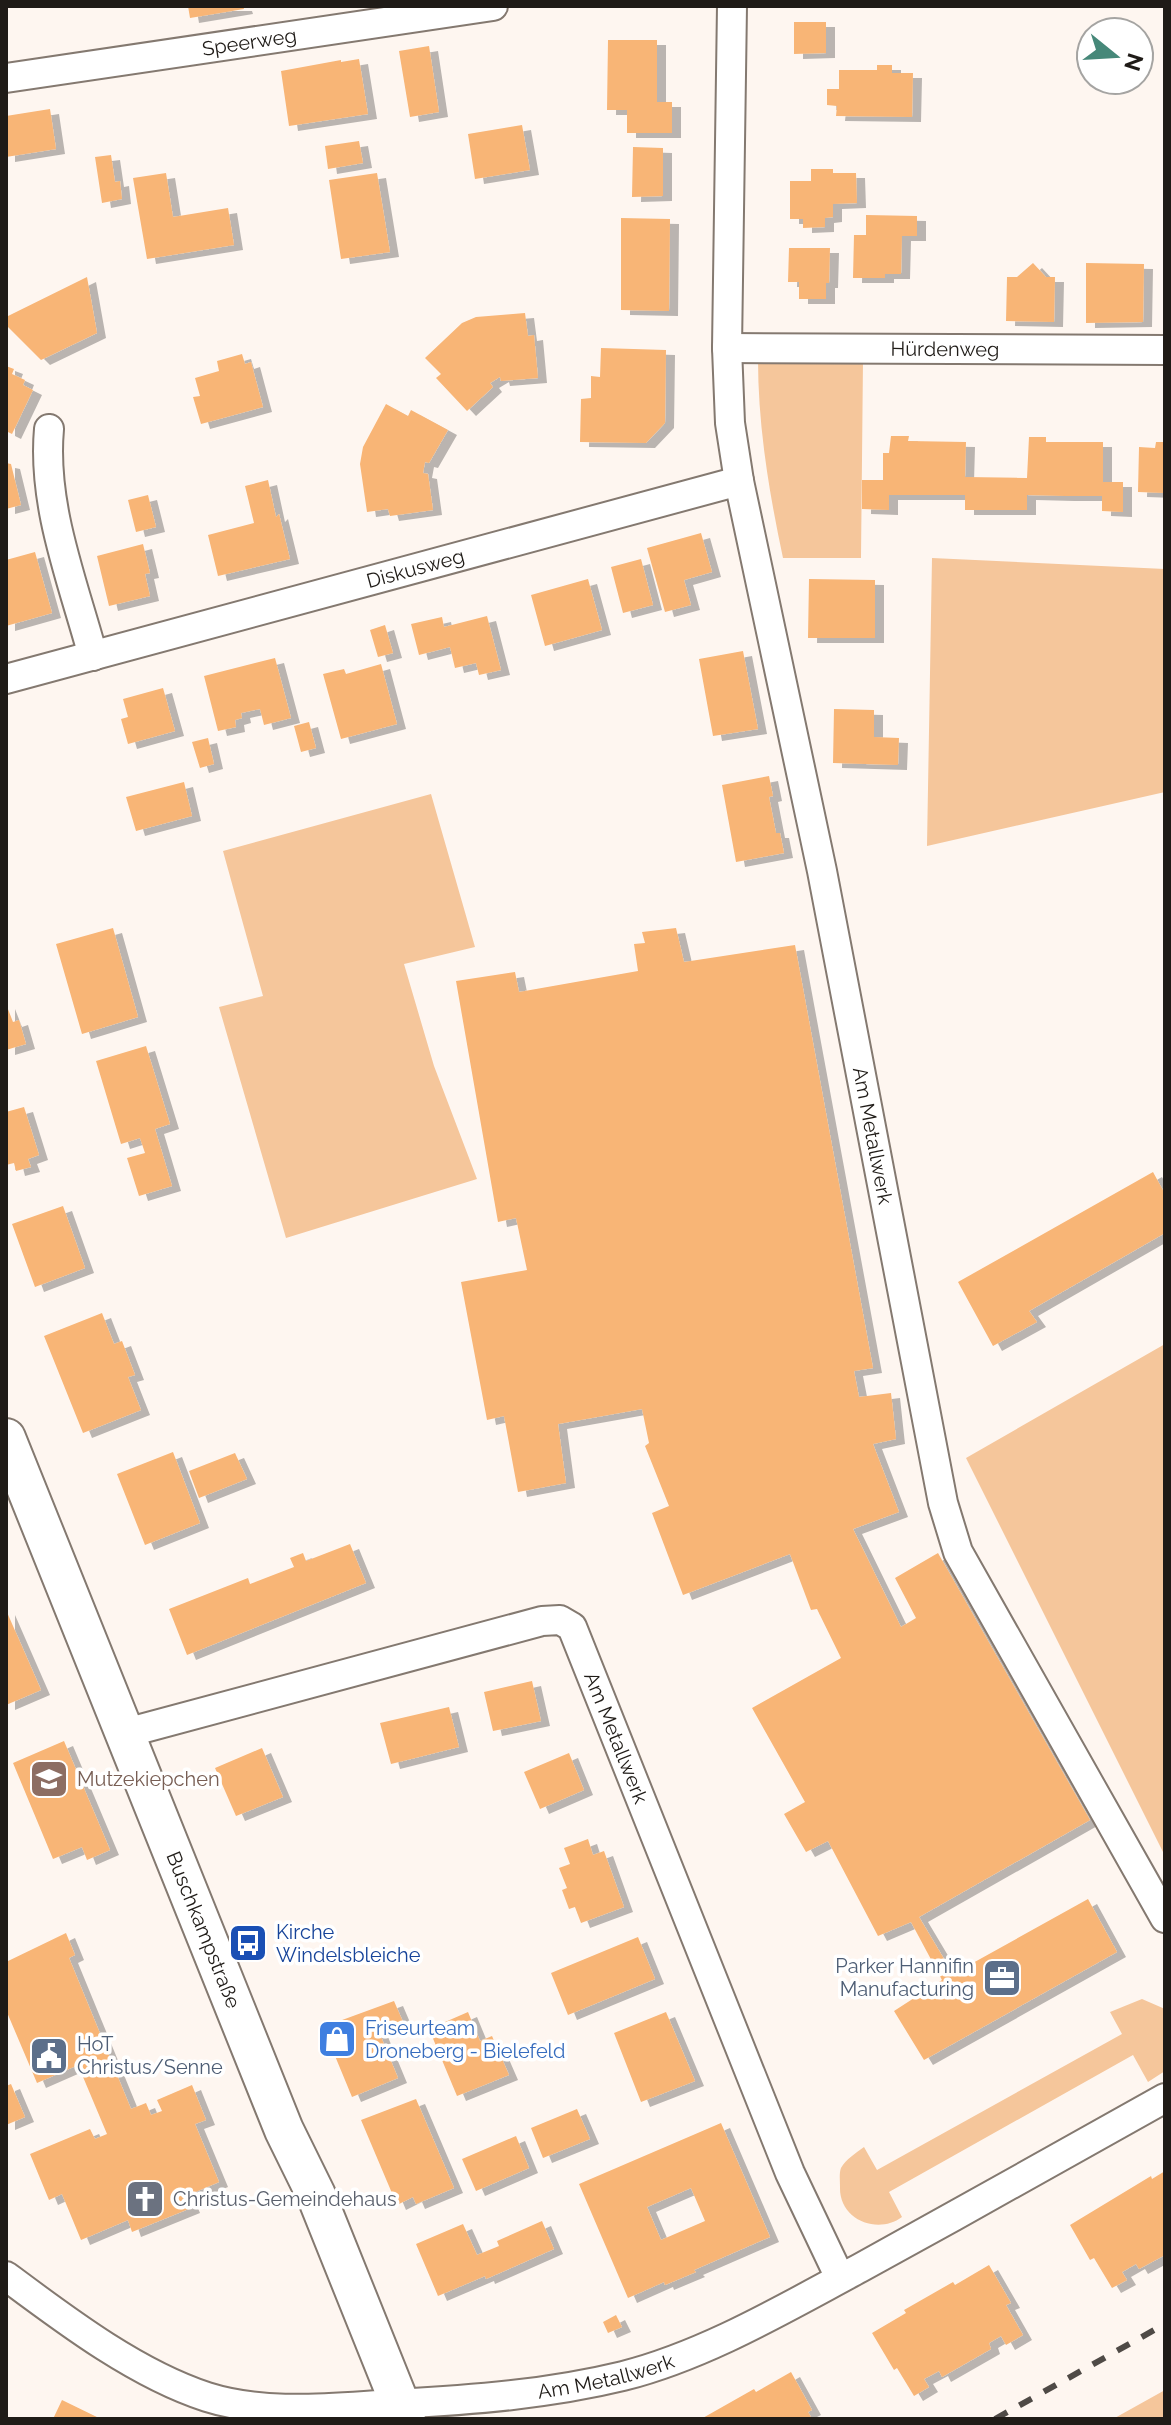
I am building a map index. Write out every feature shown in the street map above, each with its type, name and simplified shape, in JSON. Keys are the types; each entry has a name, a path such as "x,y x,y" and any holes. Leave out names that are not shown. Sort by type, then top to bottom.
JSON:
{"main road":[{"name":"Buschkampstraße","path":"6,1438 122,1734 284,2130 316,2195 403,2411"}],"street":[{"name":"Speerweg","path":"6,78 493,6"},
{"path":"732,6 727,348 730,423 739,481"},
{"name":"Hürdenweg","path":"727,348 1165,350"},
{"path":"49,429 48,479 53,510 93,656"},
{"name":"Diskusweg","path":"6,679 739,481"},
{"name":"Am Metallwerk","path":"739,481 822,871 943,1503 958,1552 1165,1918"},
{"name":"Am Metallwerk","path":"122,1734 542,1621 560,1620 572,1627 790,2173 840,2278"},
{"name":"Am Metallwerk","path":"6,2276 117,2353 207,2397 241,2405 280,2408 403,2411 510,2395 624,2376 692,2352 789,2306 1165,2098"}],"shaded area":[{"path":"758,359 863,360 861,558 783,558 765,459"},
{"path":"932,558 1165,569 1165,792 927,846"},
{"path":"431,794 475,947 404,964 434,1066 477,1179 286,1238 219,1007 263,996 223,851"},
{"path":"1165,1344 1165,1856 966,1458"},
{"path":"1142,1999 1165,2009 1165,2071 1148,2082 1133,2055 889,2192 902,2217 892,2222 882,2225 862,2221 846,2208 841,2199 840,2170 848,2159 864,2147 877,2170 1122,2034 1110,2012"},
{"path":"1165,2390 1165,2419 1113,2419"}],"building":[{"path":"188,6 243,6 244,9 190,18"},
{"path":"794,22 826,22 826,53 794,54"},
{"path":"608,40 657,40 657,102 672,102 672,133 627,133 627,110 607,110"},
{"path":"429,46 439,112 410,117 399,51"},
{"path":"359,59 368,114 289,126 281,71"},
{"path":"877,65 892,65 892,73 913,73 912,117 836,116 837,106 827,105 827,89 839,89 839,70 877,70"},
{"path":"50,109 56,149 6,157 6,116"},
{"path":"522,125 530,170 475,179 468,134"},
{"path":"359,141 363,163 328,169 325,146"},
{"path":"633,147 663,148 663,196 632,197"},
{"path":"111,155 115,182 120,181 122,199 102,203 95,157"},
{"path":"811,169 856,173 857,203 833,204 833,217 825,218 825,227 803,228 803,219 790,219 790,181 811,181"},
{"path":"166,173 173,217 228,208 234,245 147,259 133,178"},
{"path":"377,173 390,252 341,259 329,180"},
{"path":"866,215 917,216 917,236 902,236 901,274 885,274 885,278 853,278 854,235 866,235"},
{"path":"621,218 670,219 669,311 621,310"},
{"path":"789,248 830,248 826,299 799,299 799,282 788,282"},
{"path":"1033,263 1046,277 1055,277 1054,322 1006,321 1007,277 1017,277"},
{"path":"1086,263 1144,264 1143,322 1086,323"},
{"path":"87,277 97,333 41,360 6,325 6,317"},
{"path":"525,313 528,336 534,335 538,378 501,381 500,377 490,383 493,387 467,411 436,378 441,374 425,358 462,323 476,317"},
{"path":"601,348 666,350 665,423 646,443 580,442 581,399 591,398 591,376 600,377"},
{"path":"242,354 245,364 251,362 263,407 201,424 193,397 200,396 195,378 219,371 217,361"},
{"path":"6,366 14,369 12,374 25,380 23,385 33,390 12,434 6,431"},
{"path":"386,404 408,416 411,410 448,430 429,463 425,462 423,473 428,474 433,510 390,516 388,509 367,512 360,464 363,447"},
{"path":"891,436 909,436 908,441 966,442 965,477 1027,478 1029,437 1046,437 1046,442 1103,442 1103,482 1123,482 1123,512 1102,511 1102,496 1027,495 1027,510 965,510 965,495 889,495 889,510 862,509 862,480 883,480 883,453 889,453"},
{"path":"1156,442 1165,442 1165,493 1138,492 1139,447 1155,448"},
{"path":"6,463 11,464 21,505 6,509"},
{"path":"268,480 290,559 218,576 208,535 254,523 245,486"},
{"path":"148,495 156,527 136,532 128,500"},
{"path":"701,533 712,572 684,580 691,605 665,612 647,548"},
{"path":"143,544 150,573 145,574 150,596 109,606 97,556"},
{"path":"35,552 52,613 6,626 6,560"},
{"path":"641,559 653,605 623,613 611,567"},
{"path":"588,579 602,630 545,646 531,595"},
{"path":"809,579 875,580 875,638 808,638"},
{"path":"487,616 501,670 479,675 476,663 455,668 450,647 419,655 411,624 442,617 444,627"},
{"path":"385,625 393,653 378,657 370,630"},
{"path":"743,651 758,729 713,736 699,659"},
{"path":"275,658 291,718 264,725 260,709 241,713 242,718 235,720 236,727 218,731 204,676"},
{"path":"381,664 397,724 341,739 323,674 344,669 346,674"},
{"path":"163,688 175,731 128,744 121,719 128,717 123,699"},
{"path":"834,709 874,710 874,737 899,738 898,765 833,763"},
{"path":"309,722 316,748 301,752 294,726"},
{"path":"208,738 214,764 200,768 192,742"},
{"path":"769,776 773,796 769,797 776,833 780,833 784,853 736,862 722,785"},
{"path":"184,782 192,816 136,831 126,797"},
{"path":"113,928 138,1017 82,1034 56,944"},
{"path":"676,928 684,962 795,945 873,1368 854,1371 859,1397 891,1393 896,1439 873,1444 899,1512 853,1529 901,1627 916,1618 895,1578 938,1553 1090,1820 919,1917 953,1974 1088,1899 1117,1952 924,2060 894,2011 942,1980 911,1922 878,1936 828,1841 806,1852 784,1814 805,1802 752,1708 841,1658 817,1609 811,1610 790,1554 683,1595 652,1513 669,1506 645,1446 649,1443 642,1409 558,1424 566,1483 518,1492 504,1416 487,1420 461,1282 527,1270 516,1218 498,1222 456,981 515,972 519,992 638,971 634,944 645,943 642,932"},
{"path":"6,1004 13,1022 19,1020 26,1044 6,1050"},
{"path":"146,1046 170,1124 155,1129 172,1186 139,1196 127,1158 145,1153 140,1138 121,1144 96,1061"},
{"path":"24,1107 39,1155 28,1159 31,1167 16,1171 14,1163 6,1165 6,1112"},
{"path":"1153,1172 1165,1194 1165,1233 1029,1311 1037,1322 993,1346 958,1282"},
{"path":"63,1206 85,1268 35,1287 12,1224"},
{"path":"102,1313 114,1344 122,1341 135,1375 128,1377 141,1410 83,1433 44,1336"},
{"path":"173,1452 200,1523 145,1545 117,1474"},
{"path":"235,1453 247,1479 199,1498 189,1471"},
{"path":"350,1544 366,1583 187,1655 169,1609 248,1578 250,1584 294,1567 290,1558 303,1553 306,1561"},
{"path":"6,1610 41,1690 6,1705"},
{"path":"532,1681 541,1721 493,1731 484,1692"},
{"path":"449,1707 459,1747 391,1764 380,1723"},
{"path":"64,1741 110,1850 87,1860 82,1847 53,1859 13,1763"},
{"path":"262,1748 283,1797 236,1816 215,1768"},
{"path":"569,1753 584,1790 540,1809 524,1772"},
{"path":"588,1839 593,1855 604,1851 624,1907 581,1923 575,1907 569,1909 562,1890 567,1888 559,1868 570,1864 564,1848"},
{"path":"66,1933 75,1955 69,1958 131,2109 146,2103 151,2115 162,2111 157,2100 192,2085 206,2120 195,2124 219,2182 186,2196 191,2208 132,2232 128,2220 81,2240 62,2194 49,2200 30,2154 90,2129 95,2139 107,2134 78,2065 37,2083 6,2010 6,1962"},
{"path":"638,1937 655,1979 568,2015 551,1973"},
{"path":"394,2001 403,2022 379,2032 398,2078 352,2097 323,2027"},
{"path":"468,2012 480,2041 492,2036 509,2075 457,2096 429,2029"},
{"path":"666,2012 695,2081 641,2102 614,2033"},
{"path":"11,2084 25,2117 6,2125 6,2086"},
{"path":"416,2099 454,2188 416,2204 413,2197 397,2205 361,2120"},
{"path":"577,2109 590,2139 543,2158 531,2128"},
{"path":"721,2123 770,2237 694,2270 696,2272 628,2298 579,2184","holes":["691,2188 705,2221 661,2240 647,2207"]},
{"path":"516,2136 529,2168 476,2191 462,2159"},
{"path":"1165,2171 1165,2255 1139,2269 1136,2264 1122,2272 1127,2280 1112,2288 1094,2258 1090,2260 1070,2225 1151,2176 1152,2179"},
{"path":"542,2221 554,2249 438,2296 416,2244 463,2224 477,2255 499,2246 497,2241"},
{"path":"989,2265 1011,2303 1006,2305 1023,2335 1006,2345 1001,2336 989,2343 991,2349 942,2377 939,2371 924,2379 929,2387 914,2396 872,2333 906,2313 904,2310"},
{"path":"616,2315 622,2327 608,2333 603,2322"},
{"path":"791,2372 812,2410 808,2412 812,2419 701,2419 754,2389 756,2392"},
{"path":"62,2400 101,2419 53,2419"}],"railway":[{"path":"995,2419 1165,2324"}],"place":[{"name":"Mutzekiepchen","path":"49,1779"},
{"name":"Kirche Windelsbleiche","path":"248,1943"},
{"name":"Parker Hannifin Manufacturing","path":"1002,1978"},
{"name":"Friseurteam Droneberg - Bielefeld","path":"337,2039"},
{"name":"HoT Christus/Senne","path":"49,2056"},
{"name":"Christus-Gemeindehaus","path":"145,2199"}]}
